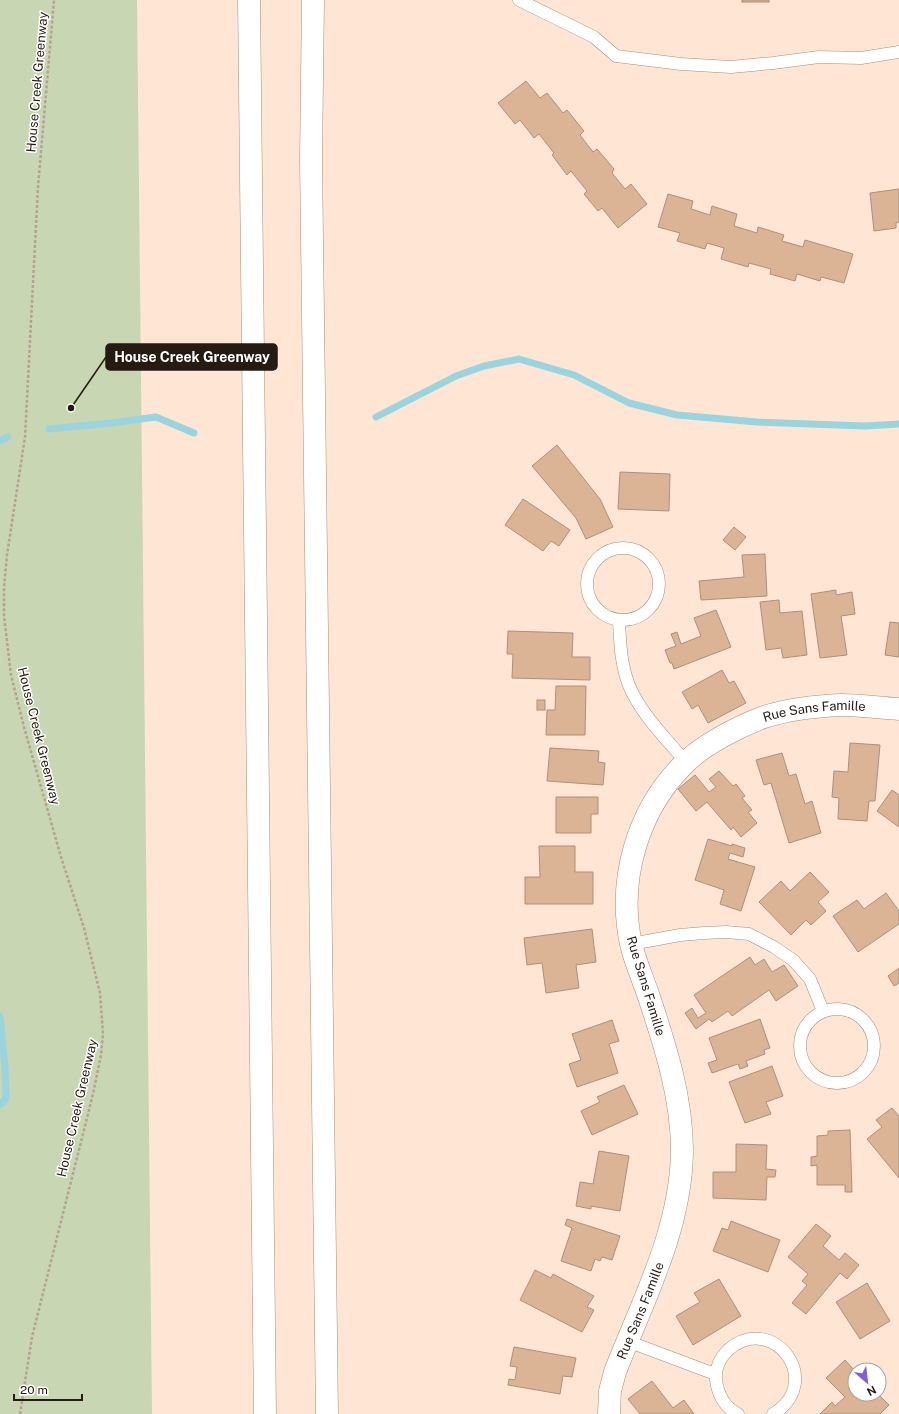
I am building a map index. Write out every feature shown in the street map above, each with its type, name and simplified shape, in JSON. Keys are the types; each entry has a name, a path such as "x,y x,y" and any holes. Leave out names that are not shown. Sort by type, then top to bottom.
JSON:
{"main road":[{"path":"250,0 265,1414"},
{"path":"313,0 311,160 327,1414"},
{"name":"Rue Sans Famille","path":"609,1414 610,1391 615,1372 665,1248 674,1214 682,1152 677,1099 672,1075 662,1039 631,944 626,897 629,871 644,820 657,797 686,762 711,744 736,729 766,717 804,708 842,705 899,709"}],"lane":[{"path":"519,0 594,37 616,56 681,64 731,67 773,63 819,56 861,58 899,52"},
{"path":"625,548 646,556 654,565 658,576 659,587 656,598 646,612 641,616 630,620 619,620 607,616 597,609 590,599 587,588 588,575 593,564 602,555 613,550 625,548"},
{"path":"619,620 620,649 624,670 631,691 661,733 686,762"},
{"path":"631,944 680,935 726,932 749,934 774,947 793,960 810,979 823,1011"},
{"path":"831,1009 844,1009 855,1012 865,1020 872,1030 875,1042 874,1055 869,1066 860,1075 850,1081 838,1083 825,1081 814,1075 806,1066 801,1055 800,1042 803,1030 810,1020 823,1011 831,1009"},
{"path":"738,1414 733,1412 723,1402 718,1391 715,1374 718,1365 725,1354 735,1345 747,1340 760,1339 773,1343 784,1350 792,1361 795,1373 795,1386 790,1399 782,1409 773,1414"},
{"path":"627,1341 715,1374"}],"path":[{"name":"House Creek Greenway","path":"20,1414 32,1338 93,1094 101,1055 103,1034 100,993 84,928 38,780 11,675 4,616 4,587 7,561 25,437 38,187 54,0"}],"green space":[{"path":"0,0 137,0 152,1414 0,1414"}],"building":[{"path":"742,0 769,0 769,2 742,2"},
{"path":"526,81 540,98 547,93 563,113 567,110 584,131 580,135 593,152 597,149 614,169 612,173 625,189 631,184 647,204 618,228 602,208 598,211 584,194 587,191 571,171 567,175 552,155 554,153 539,134 534,138 520,120 515,124 498,103"},
{"path":"899,189 899,222 896,223 896,228 874,231 870,193"},
{"path":"668,194 693,201 691,209 710,215 712,206 737,214 734,226 757,233 758,227 784,235 782,241 803,247 805,240 853,254 844,283 821,277 820,281 797,274 795,281 770,274 771,269 749,263 748,267 721,259 724,248 707,243 705,249 677,241 680,233 658,227"},
{"path":"557,445 600,499 613,527 586,539 576,518 532,466"},
{"path":"620,472 670,474 669,511 618,509"},
{"path":"523,499 570,530 559,546 551,541 543,551 505,525"},
{"path":"734,527 746,537 735,550 723,540"},
{"path":"765,554 767,596 701,600 699,581 744,577 742,555"},
{"path":"836,590 836,595 852,592 855,614 841,616 847,655 820,658 811,594"},
{"path":"779,600 780,613 802,611 807,655 783,658 781,648 766,650 760,602"},
{"path":"716,610 731,647 674,669 665,650 676,646 671,634 677,632 681,644 701,636 694,618"},
{"path":"890,622 899,623 899,657 885,655"},
{"path":"508,631 573,633 572,657 590,657 590,680 512,678 513,654 507,654"},
{"path":"722,670 729,683 734,681 746,703 708,723 698,705 692,709 682,692"},
{"path":"556,686 586,686 585,735 546,735 547,710 555,710"},
{"path":"537,700 545,700 545,710 537,710"},
{"path":"850,743 880,745 875,801 869,801 867,821 838,819 839,798 832,797 834,771 848,772"},
{"path":"550,748 599,751 598,762 605,763 603,785 547,781"},
{"path":"782,753 789,776 796,774 805,804 812,801 821,833 789,843 771,783 764,785 756,760"},
{"path":"719,771 733,786 736,784 745,796 742,798 752,810 748,812 757,823 741,837 733,827 731,830 707,802 696,811 678,789 695,775 709,792 716,787 709,779"},
{"path":"892,790 899,795 899,827 877,811"},
{"path":"556,797 598,797 598,814 591,814 591,833 556,833"},
{"path":"708,839 745,848 743,857 730,853 728,859 755,867 741,911 720,904 724,890 695,880"},
{"path":"539,846 575,846 575,872 593,872 593,904 525,904 525,877 540,877"},
{"path":"810,872 829,892 818,902 826,911 811,925 806,920 791,935 759,902 781,881 790,891"},
{"path":"886,893 899,911 899,924 858,952 833,916 857,900 864,909"},
{"path":"592,929 596,962 576,965 579,988 546,993 542,963 527,965 524,938"},
{"path":"750,957 755,965 764,959 772,972 784,965 798,986 776,1001 769,990 732,1016 728,1011 712,1022 709,1019 696,1029 685,1013 692,1008 698,1018 706,1013 694,995"},
{"path":"899,968 899,983 894,986 888,976"},
{"path":"760,1019 770,1048 764,1050 765,1054 746,1061 748,1066 740,1069 738,1064 712,1073 708,1063 717,1060 709,1038"},
{"path":"612,1020 619,1041 609,1044 618,1073 577,1087 569,1064 581,1060 572,1034"},
{"path":"772,1066 783,1096 766,1102 771,1114 745,1123 729,1082"},
{"path":"624,1085 638,1114 592,1135 581,1111 600,1102 597,1097"},
{"path":"892,1108 899,1116 899,1178 867,1139 882,1127 876,1120"},
{"path":"850,1130 852,1192 845,1192 845,1185 817,1185 817,1165 811,1166 811,1157 817,1156 817,1136 828,1135 828,1131"},
{"path":"736,1144 767,1145 766,1169 776,1170 775,1177 767,1177 766,1200 713,1198 713,1172 736,1172"},
{"path":"599,1151 629,1156 620,1211 591,1206 591,1209 576,1206 580,1182 593,1184"},
{"path":"567,1219 620,1236 612,1260 602,1257 600,1261 595,1259 591,1271 561,1261 572,1228 565,1225"},
{"path":"731,1221 780,1240 768,1272 713,1251 722,1228 728,1230"},
{"path":"816,1224 831,1236 823,1246 839,1260 845,1253 859,1265 847,1279 840,1273 806,1314 792,1303 807,1285 802,1281 808,1274 788,1257"},
{"path":"535,1270 551,1278 553,1274 594,1296 587,1307 594,1310 582,1332 520,1300"},
{"path":"719,1279 741,1316 693,1345 676,1316 700,1302 694,1293"},
{"path":"867,1283 890,1321 860,1339 836,1302"},
{"path":"514,1347 576,1358 572,1377 563,1376 560,1394 508,1385 509,1379 515,1380 517,1367 510,1366"},
{"path":"845,1360 847,1362 847,1402 886,1402 889,1405 880,1414 820,1414 832,1402 835,1406 845,1397 826,1378"},
{"path":"652,1381 673,1408 684,1400 694,1414 640,1414 628,1399"}],"waterway":[{"path":"376,417 456,376 484,366 519,359 574,375 629,403 677,415 757,422 865,426 899,424"},
{"path":"49,429 156,417 194,433"},
{"path":"0,441 8,437"},
{"path":"0,1016 5,1068 6,1099 0,1105"}],"place":[{"name":"House Creek Greenway","path":"71,408"}]}
